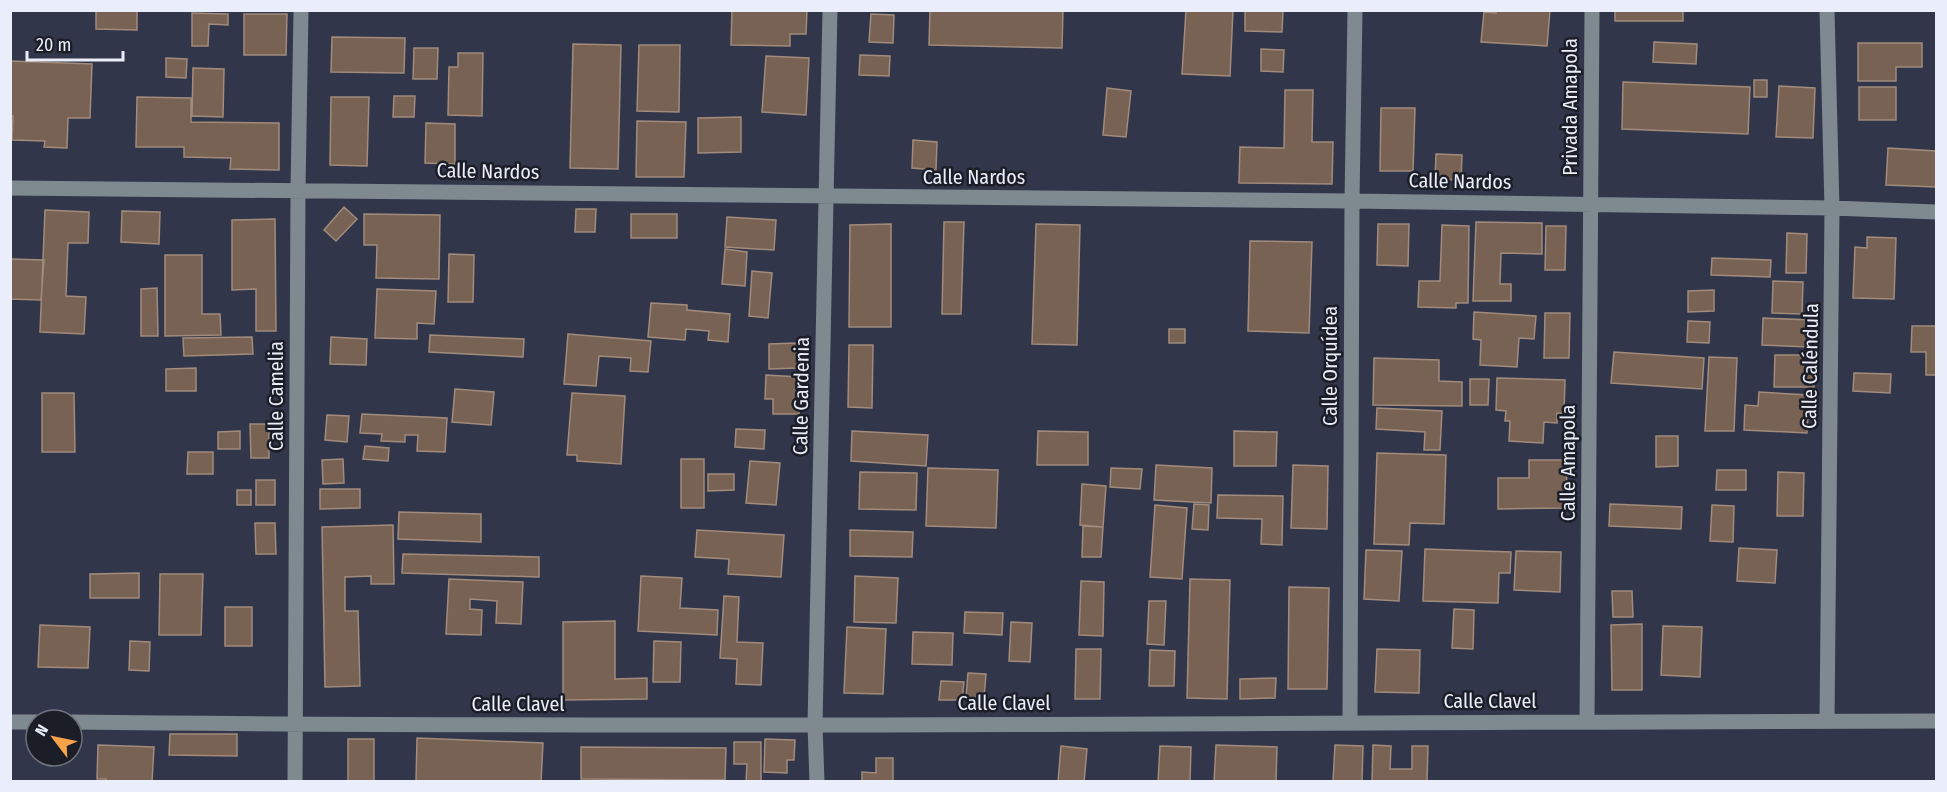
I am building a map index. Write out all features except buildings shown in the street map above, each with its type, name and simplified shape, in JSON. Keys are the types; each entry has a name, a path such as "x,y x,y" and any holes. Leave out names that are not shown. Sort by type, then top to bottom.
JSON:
{"street":[{"name":"Calle Camelia","path":"295,782 301,10"},
{"name":"Calle Gardenia","path":"817,782 815,725 830,10"},
{"name":"Calle Orquídea","path":"1350,722 1355,10"},
{"name":"Privada Amapola","path":"1591,204 1592,10"},
{"name":"Calle Caléndula","path":"1827,10 1832,208 1827,721"},
{"name":"Calle Nardos","path":"10,188 1352,201 1832,208 1936,212"},
{"name":"Calle Amapola","path":"1587,722 1591,204"},
{"name":"Calle Clavel","path":"84,722 296,725 815,725 1936,721"}]}
